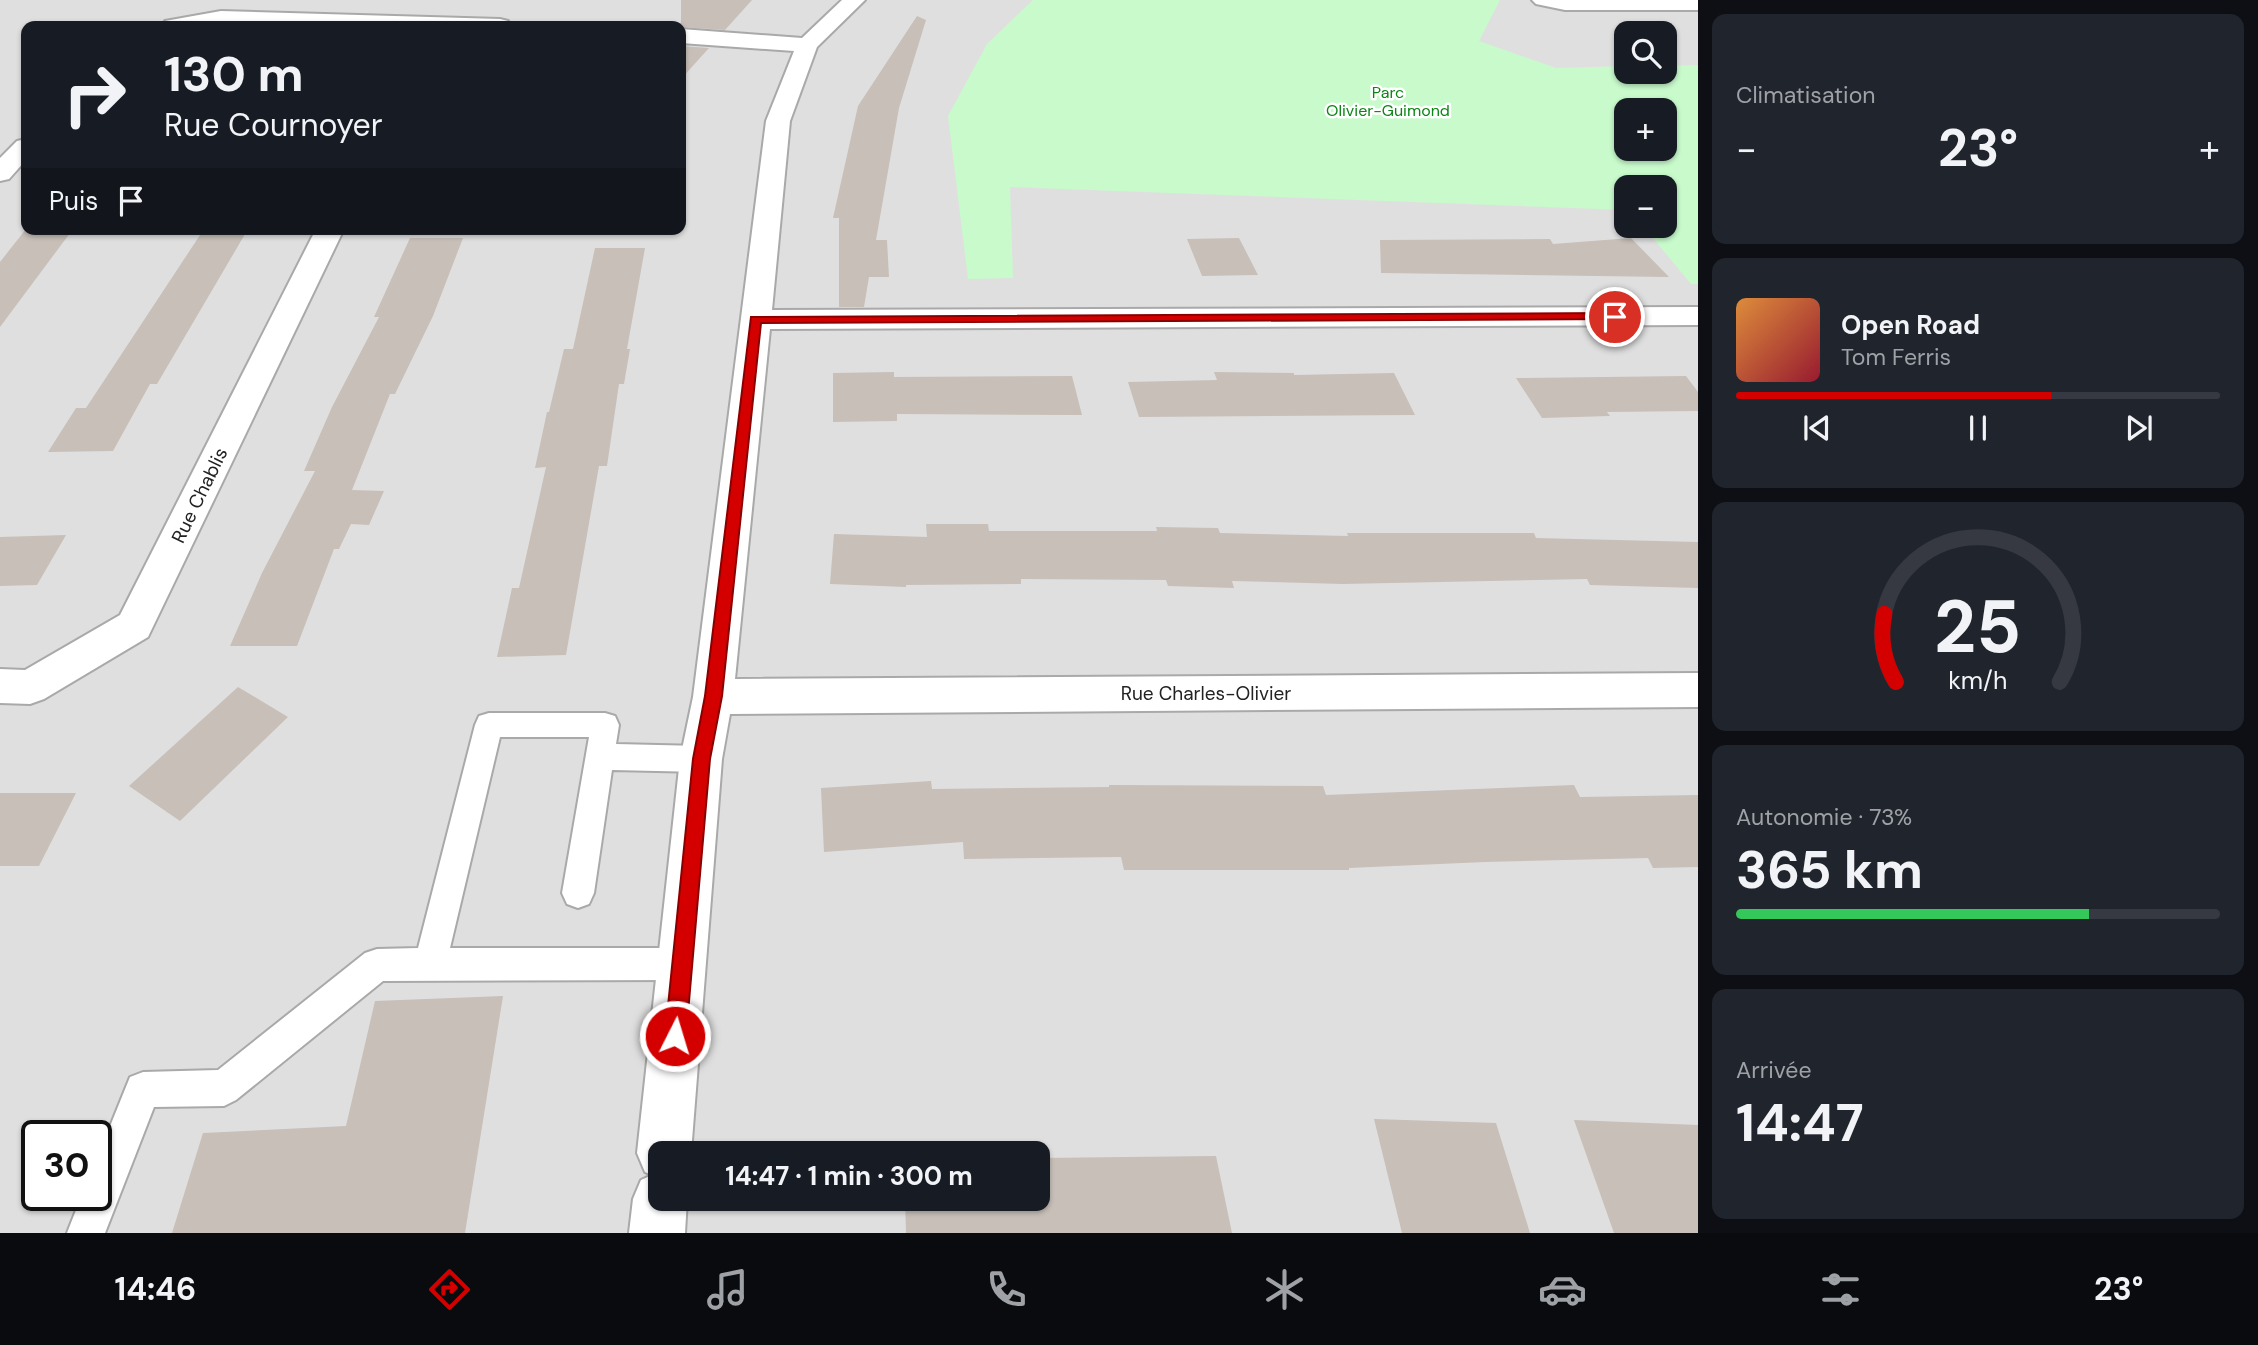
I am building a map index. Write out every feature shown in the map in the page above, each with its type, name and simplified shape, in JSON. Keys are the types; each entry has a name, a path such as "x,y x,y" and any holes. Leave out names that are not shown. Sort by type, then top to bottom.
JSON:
{"street":[{"path":"665,1141 701,759 713,696 778,121 807,45 854,0"},
{"path":"1543,0 1565,4 1698,4"},
{"path":"203,21 221,18 311,21"},
{"path":"686,36 807,45"},
{"path":"0,173 21,151"},
{"name":"Rue Chablis","path":"0,686 30,687 134,626 327,235"},
{"path":"756,320 1698,316"},
{"name":"Rue Charles-Olivier","path":"713,696 1698,690"},
{"path":"657,1233 659,1211"}],"lane":[{"path":"430,964 489,725 605,725 578,893"},
{"path":"600,757 701,759"},
{"path":"86,1233 143,1090 224,1088 377,965 682,964"}],"shaded area":[{"path":"0,0 1698,0 1698,1233 0,1233"}],"green space":[{"name":"Parc Olivier-Guimond","path":"1033,0 1500,0 1479,41 1556,68 1614,66 1614,84 1677,84 1677,66 1698,65 1698,284 1691,284 1653,238 1677,238 1677,175 1614,175 1614,210 1010,187 1013,278 968,279 948,116 987,44"}],"building":[{"path":"681,0 752,0 725,30 686,27 686,21 681,21"},
{"path":"917,16 926,20 899,108 876,240 887,240 889,277 869,277 864,307 839,307 839,218 833,218 858,106"},
{"path":"686,46 709,48 686,73"},
{"path":"21,235 69,235 0,327 0,262"},
{"path":"200,235 244,235 157,384 150,384 113,451 48,452 76,408 86,408"},
{"path":"410,238 463,238 433,316 395,394 390,394 352,490 384,491 369,525 351,524 339,549 334,549 297,646 230,646 262,573 315,471 304,471 332,407 379,317 374,317"},
{"path":"1239,238 1258,275 1202,276 1187,239"},
{"path":"1631,238 1669,277 1381,273 1380,240 1550,239 1553,244"},
{"path":"595,248 645,248 627,349 630,349 624,384 619,384 607,466 599,466 566,655 497,657 512,588 519,588 546,467 535,468 547,412 564,349 573,349"},
{"path":"894,372 894,377 1072,376 1082,415 897,414 897,421 833,422 833,373"},
{"path":"1214,372 1294,375 1394,373 1415,415 1139,417 1128,382 1217,380"},
{"path":"1686,376 1698,392 1698,411 1607,412 1610,416 1542,418 1516,378"},
{"path":"926,524 988,524 989,531 1157,531 1156,527 1218,528 1220,533 1348,536 1347,533 1534,533 1536,538 1698,542 1698,588 1590,585 1587,579 1343,584 1232,581 1234,588 1168,586 1166,580 1021,579 1021,584 906,587 830,584 834,534 927,537"},
{"path":"66,535 37,585 0,586 0,537"},
{"path":"238,687 288,717 180,821 129,786"},
{"path":"931,781 932,789 1109,785 1323,786 1326,795 1574,785 1580,797 1698,795 1698,867 1653,868 1648,858 1485,862 1349,870 1124,870 1121,857 964,859 963,842 824,852 821,788"},
{"path":"0,793 76,793 39,866 0,866"},
{"path":"503,996 465,1233 172,1233 203,1133 346,1126 375,1001"},
{"path":"1374,1119 1496,1123 1530,1233 1402,1233"},
{"path":"1574,1120 1698,1125 1698,1233 1614,1233"},
{"path":"1216,1156 1232,1233 906,1233 905,1211 1050,1211 1050,1158"}],"route":[{"path":"675,1036 701,759 713,696 756,320 1615,317"}]}
